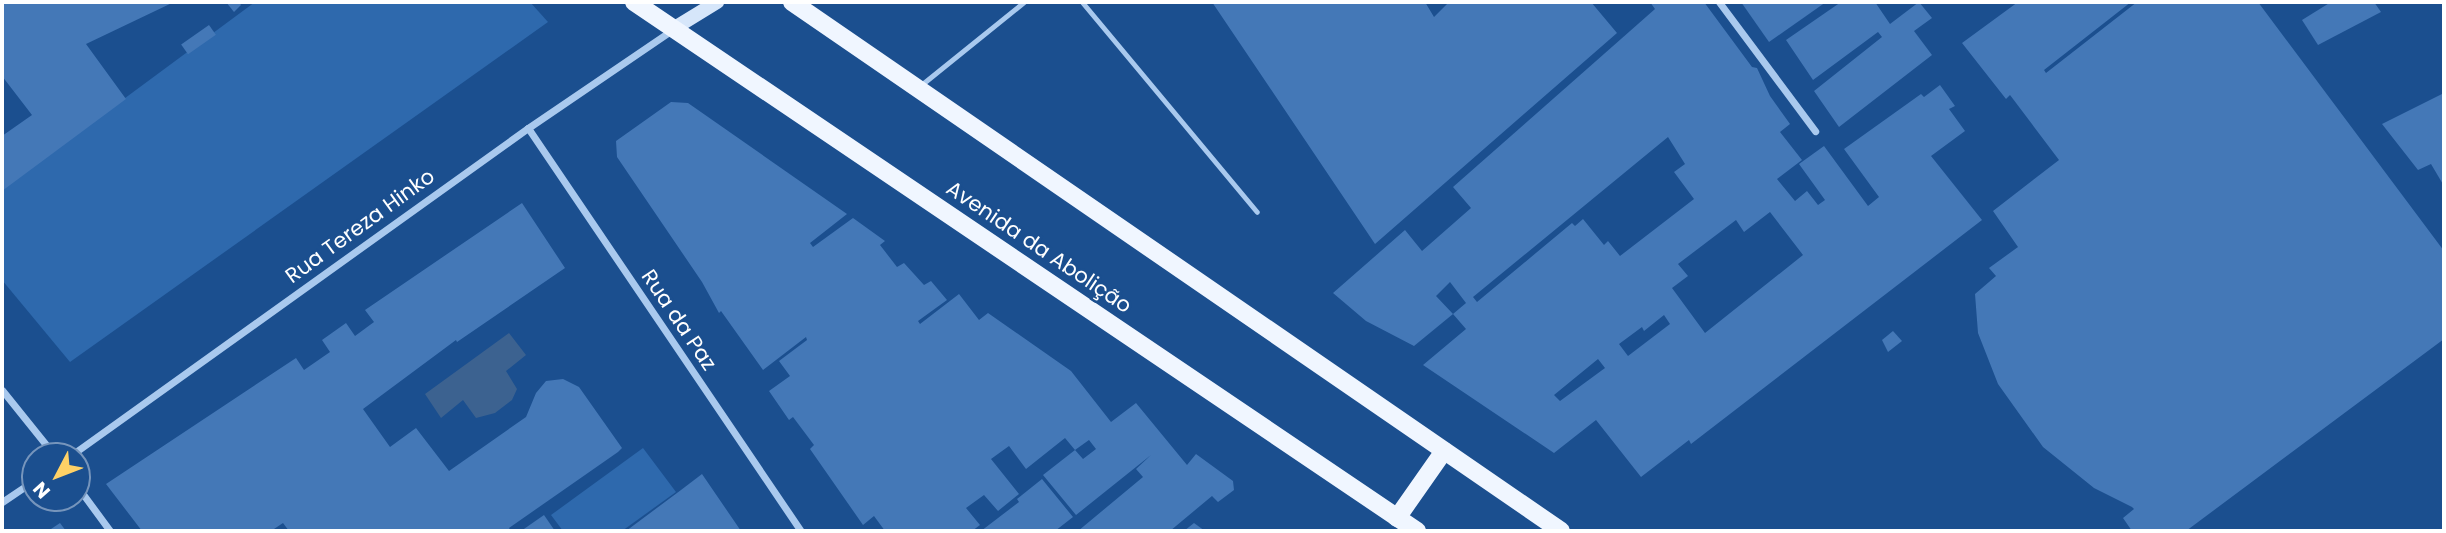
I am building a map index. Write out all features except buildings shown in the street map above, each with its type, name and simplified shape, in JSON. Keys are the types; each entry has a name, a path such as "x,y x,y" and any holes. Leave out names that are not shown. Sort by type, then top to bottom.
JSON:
{"main road":[{"name":"Avenida da Abolição","path":"634,2 1417,531"},
{"path":"792,2 1561,531"},
{"path":"1397,518 1444,451"}],"street":[{"path":"673,29 717,2"},
{"path":"1719,2 1815,131"},
{"name":"Rua Tereza Hinko","path":"90,442 528,128 673,29"},
{"name":"Rua da Paz","path":"528,128 801,531"},
{"path":"2,390 44,442"},
{"path":"2,502 21,489"},
{"path":"91,505 110,531"}],"lane":[{"path":"918,87 1024,2"},
{"path":"1082,2 1257,212"}],"shaded area":[{"path":"255,2 530,2 548,22 70,362 2,280 2,189"},
{"path":"509,333 526,355 506,371 517,389 512,400 495,413 476,418 463,400 441,418 425,394"},
{"path":"643,448 676,492 622,531 563,531 551,515"}]}
